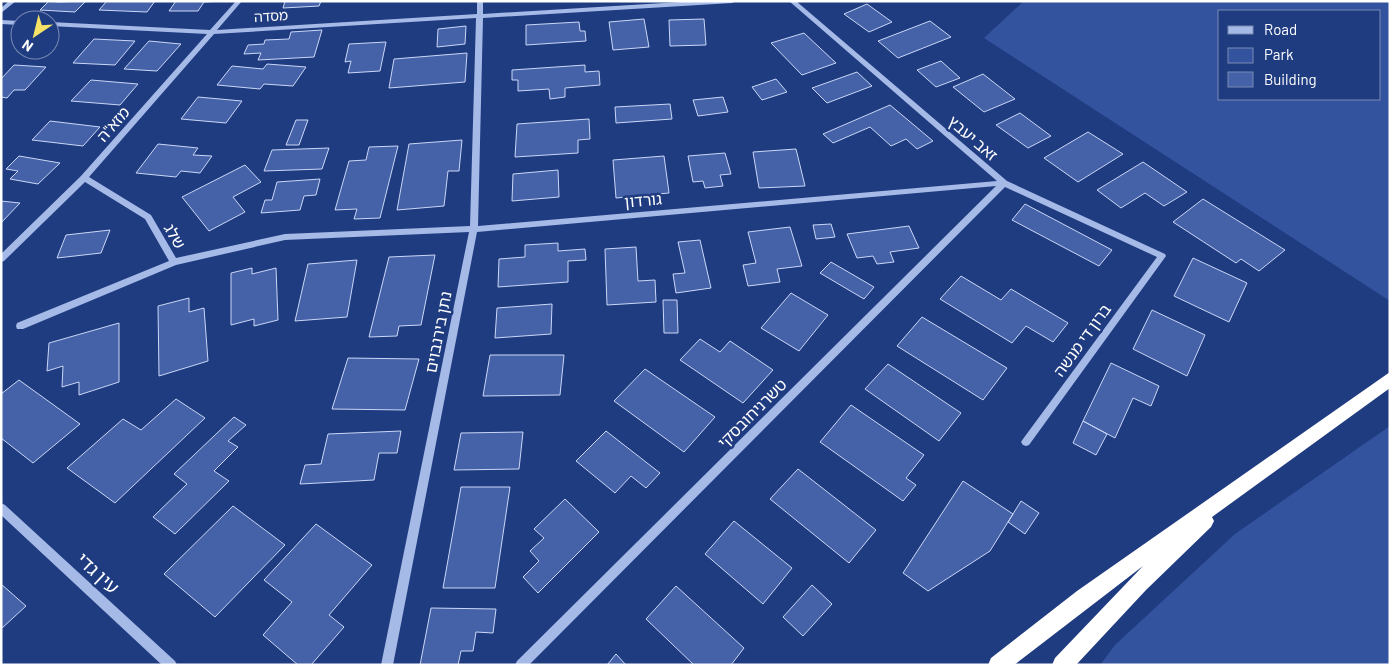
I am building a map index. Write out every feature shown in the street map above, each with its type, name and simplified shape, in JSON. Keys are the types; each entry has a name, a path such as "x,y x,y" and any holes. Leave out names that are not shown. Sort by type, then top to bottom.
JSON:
{"highway":[{"path":"998,665 1084,598 1390,379"},
{"path":"1062,665 1140,583 1248,481"}],"street":[{"path":"1,11 13,1"},
{"name":"מזא\"ה","path":"1,259 84,178 239,1"},
{"name":"נתן בירנבוים","path":"387,665 474,229 480,1"},
{"name":"מסדה","path":"60,24 212,32 732,1"},
{"name":"זאב יעבץ","path":"792,1 1004,183 1162,256"},
{"name":"שלג","path":"84,178 148,217 174,262 284,237"},
{"name":"גורדון","path":"284,237 474,229 1004,183"},
{"name":"טשרניחובסקי","path":"521,665 1004,183"},
{"name":"ברון די מנשה","path":"1026,442 1162,256"},
{"path":"20,326 174,262"},
{"name":"עין גדי","path":"1,508 171,665"}],"green space":[{"path":"1024,1 1390,1 1390,301 984,38"},
{"path":"1390,426 1390,665 1100,665 1115,645 1235,534"}],"building":[{"path":"49,1 86,1 75,12 40,10"},
{"path":"107,1 155,1 147,12 99,10"},
{"path":"176,1 223,1 204,2 198,11 169,11"},
{"path":"285,1 321,1 319,6 283,8"},
{"path":"867,4 892,22 869,32 844,14"},
{"path":"644,19 649,47 613,50 609,22"},
{"path":"704,19 706,45 670,46 669,20"},
{"path":"930,21 951,37 898,58 878,41"},
{"path":"579,22 580,31 585,31 586,41 526,45 526,25"},
{"path":"466,26 465,44 437,47 438,29"},
{"path":"322,30 314,57 258,60 261,53 244,54 248,45 264,44 265,40 289,39 291,32"},
{"path":"804,33 836,63 802,75 771,43"},
{"path":"94,39 135,41 115,65 73,63"},
{"path":"149,41 181,44 157,71 124,69"},
{"path":"386,42 380,71 348,73 351,61 345,62 349,44"},
{"path":"467,53 465,82 389,88 394,59"},
{"path":"941,61 960,78 936,87 917,70"},
{"path":"267,64 306,67 293,86 264,84 260,89 217,85 232,66 263,69"},
{"path":"14,65 46,67 25,90 14,90 7,98 1,97 1,79"},
{"path":"585,65 585,72 599,71 600,85 565,88 565,97 550,99 549,89 518,91 518,80 512,80 512,70"},
{"path":"857,72 872,86 827,103 812,88"},
{"path":"983,74 1015,99 984,112 953,87"},
{"path":"776,79 787,92 762,100 752,87"},
{"path":"91,80 138,84 120,105 71,101"},
{"path":"198,97 242,101 226,123 181,119"},
{"path":"723,97 728,112 698,116 693,100"},
{"path":"670,104 672,119 616,123 615,107"},
{"path":"890,105 933,141 917,149 906,139 891,146 870,127 833,143 823,134"},
{"path":"1020,113 1051,136 1028,148 996,125"},
{"path":"589,119 590,139 578,140 578,153 515,157 517,124"},
{"path":"296,120 308,120 299,145 286,145"},
{"path":"50,121 100,127 83,146 32,140"},
{"path":"1088,132 1123,154 1078,182 1044,158"},
{"path":"462,140 459,171 448,171 444,206 397,210 409,144"},
{"path":"158,144 198,148 193,155 212,156 200,173 181,171 176,177 136,173"},
{"path":"398,146 380,218 354,219 357,209 335,210 349,161 366,160 369,147"},
{"path":"329,148 322,169 264,171 272,150"},
{"path":"796,149 805,186 759,188 753,152"},
{"path":"725,153 731,174 720,175 723,186 705,188 703,181 693,182 688,156"},
{"path":"19,156 60,163 38,184 10,179 18,171 6,169"},
{"path":"664,156 669,193 616,198 613,160"},
{"path":"1143,162 1187,192 1164,206 1145,193 1121,208 1097,190"},
{"path":"245,165 261,182 233,197 245,212 209,231 182,197"},
{"path":"558,170 559,197 512,201 513,174"},
{"path":"320,179 316,195 304,196 300,210 261,213 265,200 272,200 277,182"},
{"path":"1203,199 1285,250 1259,271 1241,259 1236,263 1173,222"},
{"path":"1,201 20,203 1,223"},
{"path":"1025,204 1112,250 1099,266 1012,220"},
{"path":"831,224 835,237 816,239 813,225"},
{"path":"909,226 919,248 890,252 894,262 877,264 873,256 857,258 847,234"},
{"path":"790,227 802,266 777,269 780,282 748,286 743,265 756,263 748,232"},
{"path":"110,230 101,253 57,258 66,235"},
{"path":"700,240 711,288 676,293 673,274 685,273 678,242"},
{"path":"558,243 558,251 585,249 586,260 568,261 568,282 498,287 499,259 525,257 525,245"},
{"path":"636,247 638,281 655,280 656,302 607,305 605,249"},
{"path":"435,255 421,325 399,326 397,336 369,337 389,257"},
{"path":"1193,258 1247,283 1229,322 1174,296"},
{"path":"357,260 347,317 295,321 308,264"},
{"path":"831,262 874,287 864,299 820,273"},
{"path":"252,268 252,274 276,268 278,320 254,326 254,319 231,325 231,273"},
{"path":"961,276 1001,300 1011,289 1068,323 1053,342 1026,326 1012,343 940,299"},
{"path":"791,293 828,315 799,351 761,328"},
{"path":"189,298 189,312 204,308 208,361 159,376 158,306"},
{"path":"663,300 677,300 678,333 664,333"},
{"path":"552,304 551,334 495,338 497,308"},
{"path":"1152,310 1205,335 1187,376 1133,349"},
{"path":"922,317 1007,368 983,400 897,346"},
{"path":"119,323 119,382 79,395 79,382 62,387 63,366 47,371 49,343"},
{"path":"700,339 720,352 730,341 773,370 743,403 680,360"},
{"path":"490,355 564,355 560,395 483,396"},
{"path":"348,358 419,359 405,410 332,409"},
{"path":"1111,363 1159,386 1151,406 1133,398 1115,438 1083,421"},
{"path":"888,364 961,413 939,441 865,389"},
{"path":"645,369 715,417 684,452 614,401"},
{"path":"19,380 80,424 33,463 1,438 1,394"},
{"path":"176,399 205,418 115,503 67,468 123,419 141,430"},
{"path":"851,405 924,455 906,478 916,485 903,501 820,442"},
{"path":"234,417 246,425 228,441 238,447 214,471 229,481 175,534 153,517 187,484 174,474"},
{"path":"1083,421 1107,434 1096,455 1073,443"},
{"path":"401,431 397,453 379,453 374,480 300,484 305,465 321,464 328,434"},
{"path":"606,431 660,473 646,488 631,476 615,493 576,461"},
{"path":"523,432 519,469 454,470 461,433"},
{"path":"798,469 876,530 849,563 770,499"},
{"path":"963,481 1013,514 990,551 928,591 903,573"},
{"path":"461,487 510,487 495,588 443,588"},
{"path":"565,499 599,532 538,593 523,577 539,561 530,551 544,538 534,529"},
{"path":"1021,501 1039,513 1025,534 1008,522"},
{"path":"233,506 285,545 215,617 164,574"},
{"path":"734,521 792,568 763,604 705,554"},
{"path":"316,524 372,565 329,615 344,627 311,665 298,665 263,635 292,602 264,580"},
{"path":"1,584 26,606 1,629"},
{"path":"812,585 832,604 803,636 783,617"},
{"path":"676,586 744,648 731,665 694,665 646,619"},
{"path":"431,608 496,609 493,633 476,632 473,651 461,651 458,665 420,665"},
{"path":"616,654 626,665 607,665"}]}
